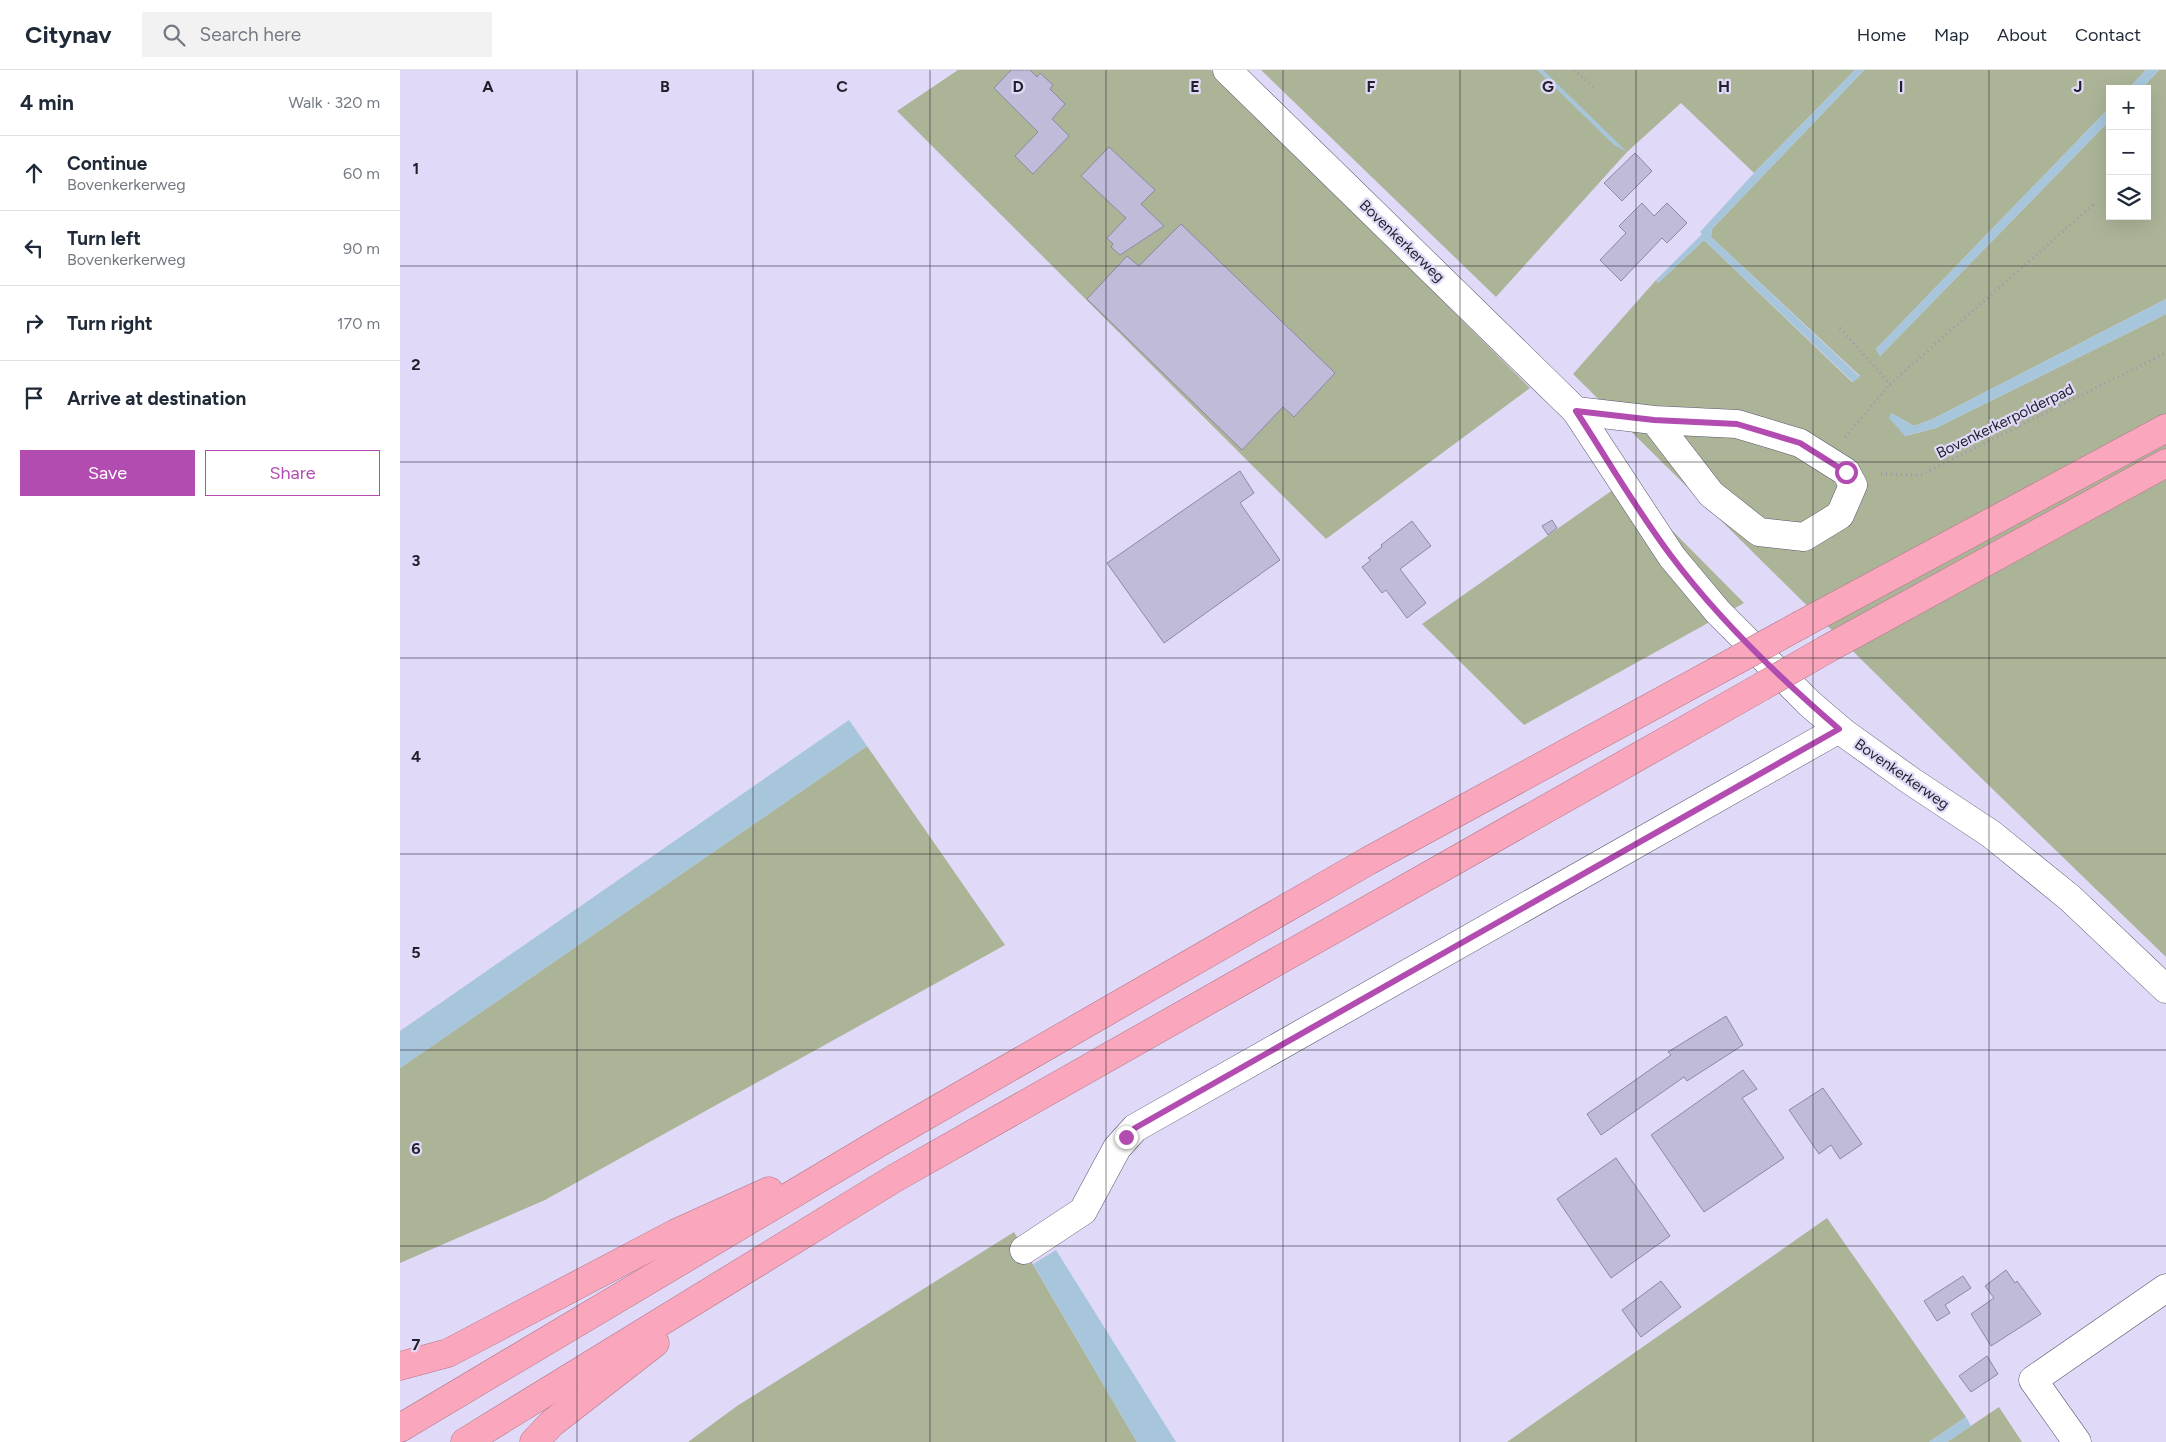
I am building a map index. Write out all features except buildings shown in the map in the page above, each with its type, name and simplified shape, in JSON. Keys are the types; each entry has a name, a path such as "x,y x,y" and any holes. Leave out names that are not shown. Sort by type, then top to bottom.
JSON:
{"highway":[{"path":"400,1428 887,1138 1368,860 2166,428"},
{"path":"464,1442 895,1178 1827,649 2166,463"},
{"path":"400,1366 448,1353 676,1233 887,1138"},
{"path":"534,1442 552,1423 667,1333 763,1276 895,1178"}],"street":[{"name":"Bovenkerkerweg","path":"1227,70 1576,411 1672,557 1718,612 1810,704 1839,729 1911,781 1991,834 2070,898 2166,989"},
{"path":"1576,411 1654,420 1737,424 1800,443 1836,466 1853,485 1840,515 1804,537 1759,532 1711,494 1654,420"},
{"path":"1024,1250 1083,1211 1117,1148 1135,1128 1839,729"},
{"path":"2077,1442 2033,1380 2166,1288"}],"path":[{"path":"1574,70 1594,88"},
{"path":"1836,466 1890,384 2094,204"},
{"path":"1840,328 1890,384"},
{"name":"Bovenkerkerpolderpad","path":"1836,466 1921,475 2166,353"}],"green space":[{"path":"958,70 1211,70 1530,388 1326,539 897,111"},
{"path":"1261,70 1855,70 1754,173 1681,103 1627,152 1496,297"},
{"path":"1864,70 2146,70 2132,85 2106,85 2106,111 1876,349 1880,356 2106,124 2106,220 2151,220 2151,85 2145,85 2159,70 2166,70 2166,299 1933,419 1914,426 1891,413 1905,436 1936,428 2166,314 2166,957 1975,772 1573,374 1656,280 1658,283 1704,240 1852,382 1860,376 1711,237 1712,229"},
{"path":"1624,482 1744,603 1524,725 1422,624"},
{"path":"867,746 1005,945 545,1200 400,1263 400,1068"},
{"path":"1827,1218 1966,1417 1929,1442 1507,1442"},
{"path":"1014,1232 1137,1442 688,1442 737,1406"},
{"path":"1999,1407 2022,1442 1947,1442"}],"water":[{"path":"1537,70 1543,70 1627,152 1614,145"},
{"path":"1855,70 1864,70 1712,229 1711,237 1860,377 1853,382 1704,240 1658,283 1656,280 1702,234 1700,232 1754,173"},
{"path":"2146,70 2159,70 2145,85 2132,85"},
{"path":"2106,111 2106,124 1880,356 1876,349"},
{"path":"2166,299 2166,314 1936,428 1905,436 1889,418 1891,413 1914,426 1933,419"},
{"path":"849,720 867,746 400,1068 400,1031"},
{"path":"1056,1250 1176,1442 1137,1442 1033,1264"},
{"path":"1966,1417 1971,1426 1947,1442 1929,1442"}],"route":[{"path":"1126,1137 1135,1128 1839,729 1810,704 1718,612 1672,557 1576,411 1654,420 1737,424 1800,443 1846,472"}]}
